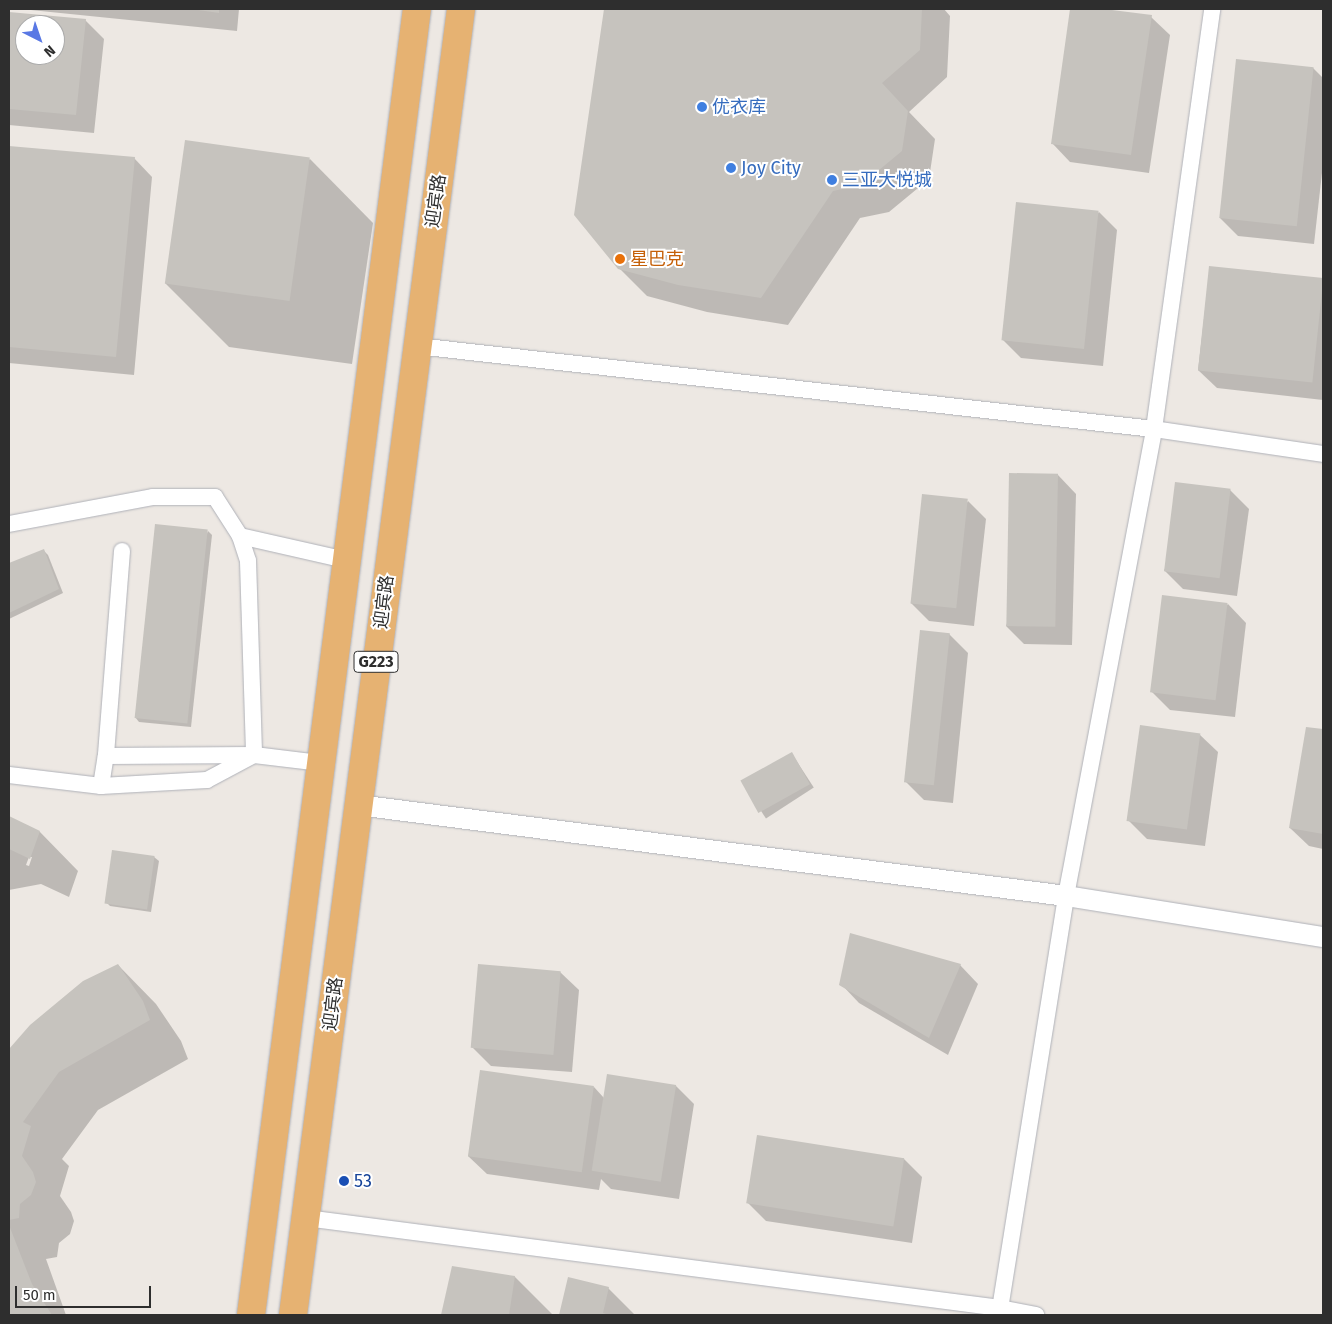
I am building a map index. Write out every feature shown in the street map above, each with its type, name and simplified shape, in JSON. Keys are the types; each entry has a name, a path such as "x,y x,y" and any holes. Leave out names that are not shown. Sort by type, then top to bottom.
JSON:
{"highway":[{"name":"G223","path":"251,1315 417,9"},
{"name":"迎宾路","path":"293,1315 461,9"}],"street":[{"path":"999,1312 1066,896 1154,429 1212,9"},
{"path":"417,346 1154,429 1323,454"},
{"path":"9,524 153,497 214,497 240,536 248,561 254,755"},
{"path":"240,536 346,560"},
{"path":"101,786 106,756 122,551"},
{"path":"9,775 101,786 207,780 254,755"},
{"path":"106,756 254,755 320,763"},
{"path":"358,805 1066,896 1323,937"},
{"path":"306,1218 999,1312 1036,1315"}],"building":[{"path":"191,9 219,9 219,13"},
{"name":"Joy City","path":"604,9 922,9 920,50 882,83 908,111 902,151 861,185 833,191 761,298 678,285 618,269 574,215"},
{"path":"1070,9 1104,9 1152,15 1131,155 1051,144"},
{"path":"9,12 42,15 15,15 15,65 65,65 65,17 86,19 76,115 9,109"},
{"path":"1236,59 1314,67 1297,226 1219,218"},
{"path":"185,140 310,158 290,301 165,284"},
{"path":"9,146 135,157 116,357 9,347"},
{"path":"1016,202 1099,211 1084,349 1001,340"},
{"path":"1209,266 1323,278 1312,382 1198,370"},
{"path":"1009,473 1058,474 1055,627 1006,626"},
{"path":"1175,482 1231,489 1220,578 1164,571"},
{"path":"922,494 968,499 956,608 911,603"},
{"path":"155,524 208,530 187,723 135,718"},
{"path":"44,549 59,589 9,613 9,563"},
{"path":"1162,595 1228,603 1216,700 1150,692"},
{"path":"920,630 950,633 934,785 904,782"},
{"path":"1140,725 1200,733 1187,830 1127,821"},
{"path":"1306,727 1323,729 1323,834 1289,828"},
{"path":"792,752 810,784 758,813 740,781"},
{"path":"9,816 40,831 30,859 9,849"},
{"path":"112,850 155,856 147,909 104,903"},
{"path":"850,933 961,964 929,1038 839,985"},
{"path":"118,964 143,1001 150,1020 59,1072 23,1122 31,1126 22,1156 33,1172 36,1182 31,1195 20,1204 19,1218 9,1220 9,1049 30,1025 83,981"},
{"path":"478,964 561,971 553,1055 471,1048"},
{"path":"480,1070 594,1086 582,1172 468,1156"},
{"path":"607,1074 676,1085 661,1182 592,1171"},
{"path":"757,1135 904,1158 893,1226 746,1203"},
{"path":"9,1225 32,1284 52,1315 9,1315"},
{"path":"452,1266 515,1276 509,1315 441,1315"},
{"path":"568,1277 609,1287 603,1313 609,1315 559,1315"}],"place":[{"name":"优衣库","path":"702,107"},
{"name":"Joy City","path":"731,168"},
{"name":"三亚大悦城","path":"832,180"},
{"name":"星巴克","path":"620,259"},
{"name":"53","path":"344,1181"}]}
